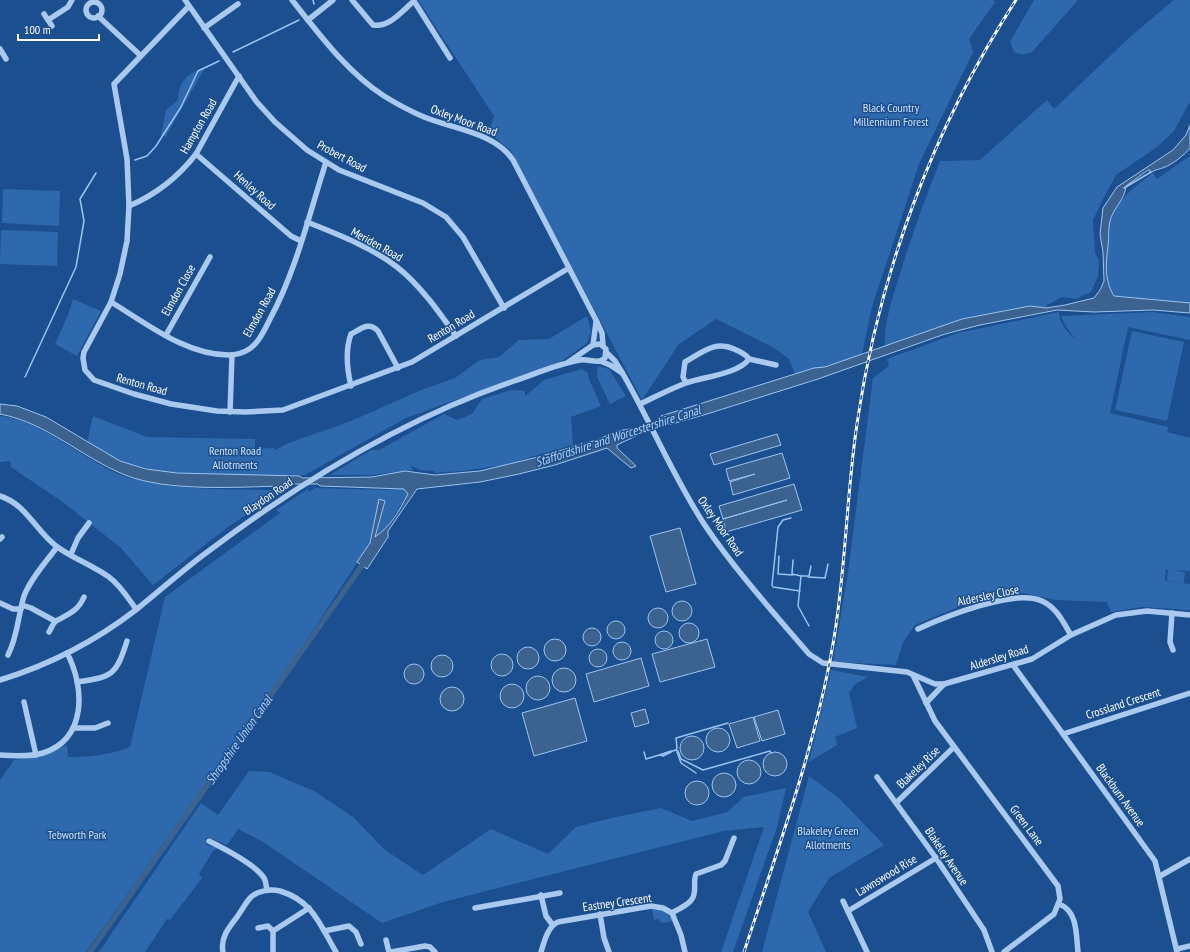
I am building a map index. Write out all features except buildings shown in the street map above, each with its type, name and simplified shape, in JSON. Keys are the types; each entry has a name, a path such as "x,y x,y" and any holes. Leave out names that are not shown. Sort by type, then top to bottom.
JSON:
{"street":[{"path":"48,20 68,7 72,0"},
{"name":"Probert Road","path":"185,0 256,101 275,122 307,150 326,162 358,178 423,203 446,217 463,237 504,308"},
{"name":"Oxley Moor Road","path":"292,0 357,75 385,96 425,117 492,141 504,149 513,160 596,320 602,333 603,345"},
{"path":"308,20 333,0"},
{"path":"352,0 373,25 378,26 386,24 414,1 450,58"},
{"path":"98,16 101,12 100,5 96,2 87,2 86,10 88,14 94,17 98,16 140,55"},
{"path":"204,28 238,4"},
{"name":"Renton Road","path":"189,6 140,55 115,82 113,87 124,138 129,206 124,259 111,302 84,352 83,364 88,375 104,384 171,404 196,409 230,412 283,410 398,368 427,354 569,268"},
{"path":"44,14 52,26"},
{"path":"0,49 6,60"},
{"name":"Hampton Road","path":"129,206 158,189 180,173 196,154 239,76"},
{"name":"Henley Road","path":"196,154 291,236 301,241"},
{"name":"Elmdon Road","path":"232,355 250,348 262,335 284,289 326,162"},
{"name":"Meriden Road","path":"307,222 378,255 397,267 429,301 456,336"},
{"name":"Elmdon Close","path":"166,335 210,257"},
{"path":"111,302 166,335 199,350 232,355 230,412"},
{"path":"596,320 592,346 588,353 592,360 610,365 624,374"},
{"path":"351,386 348,369 349,341 351,334 366,326 375,327 398,368"},
{"path":"592,346 603,345 606,352 605,358 600,361"},
{"path":"686,383 682,377 685,362 714,345 726,345 745,354 749,359 765,365 776,365"},
{"name":"Blaydon Road","path":"567,363 592,346"},
{"name":"Oxley Moor Road","path":"606,352 616,361 624,374 670,464 704,523 722,550 809,654 819,662 831,664"},
{"path":"640,404 686,383 731,370 746,363 749,359"},
{"name":"Blaydon Road","path":"0,680 38,666 67,653 108,629 136,610 192,563 280,500 334,466 392,433 443,408 567,363 592,360"},
{"path":"0,496 14,503 27,514 44,535 57,547 110,578 136,610"},
{"path":"71,554 78,538 89,523"},
{"path":"8,655 18,629 21,607 28,587 57,547"},
{"path":"49,632 55,621 68,616 80,606 84,597"},
{"name":"Aldersley Close","path":"918,629 948,615 973,607 1030,597 1041,600 1051,606 1060,616 1071,635"},
{"path":"0,603 13,609 21,607 31,608 55,621"},
{"name":"Aldersley Road","path":"831,664 901,671 935,684 944,684 1032,659 1071,635 1099,621 1120,614 1147,611 1190,615"},
{"path":"1172,613 1170,642 1173,650"},
{"path":"78,682 95,680 115,670 119,665 127,641"},
{"path":"0,755 36,755 58,746 73,728 80,710 78,682 67,653"},
{"name":"Blackburn Avenue","path":"1013,665 1158,867 1177,950"},
{"name":"Green Lane","path":"913,675 935,721 1053,878 1058,886 1059,904"},
{"path":"926,703 944,684"},
{"name":"Crossland Crescent","path":"1063,734 1190,692"},
{"path":"24,702 36,755"},
{"path":"73,728 95,728 108,723"},
{"name":"Blakeley Rise","path":"897,802 954,747"},
{"name":"Blakeley Avenue","path":"877,777 897,802 984,930 992,952"},
{"path":"685,952 681,935 672,913 691,901 694,895 694,879 696,874 721,865 725,861 734,838"},
{"path":"209,841 229,851 260,873 265,880 267,890"},
{"name":"Lawnswood Rise","path":"848,911 936,858"},
{"path":"1160,876 1190,859"},
{"path":"223,952 222,947 227,931 252,896 267,890 287,893 299,899 309,908 324,930 334,951"},
{"path":"475,908 560,892"},
{"path":"541,895 546,916 552,924 541,952"},
{"path":"843,901 868,952"},
{"path":"1004,952 1051,917 1059,904 1067,908 1072,915 1078,952"},
{"name":"Eastney Crescent","path":"552,924 650,906 663,908 672,913"},
{"path":"273,931 309,908"},
{"path":"600,914 604,938 609,952"},
{"path":"258,928 268,926 273,931 273,952"},
{"path":"324,930 349,926 356,932 358,941"},
{"path":"386,940 390,952 425,946 430,947 435,952"},
{"path":"1177,950 1190,946"}],"green space":[{"name":"Black Country Millennium Forest","path":"418,0 993,0 995,2 969,39 973,52 919,164 872,307 862,354 825,367 795,374 789,359 774,348 716,319 679,344 642,400 511,151 489,132 494,116"},
{"path":"1034,0 1078,0 1032,52 1019,54 1014,52 1010,42"},
{"path":"1174,0 1190,0 1190,101 1174,131 1157,147 1116,175 1104,197 1093,220 1095,253 1099,260 1098,276 1091,292 1076,299 1062,297 1047,305 1046,308 1030,306 962,319 885,346 887,319 894,294 913,233 940,161 980,160 1047,100 1054,109 1131,36"},
{"path":"206,66 166,136 161,135 166,110 178,100 180,87 183,82 189,75"},
{"path":"1190,156 1190,303 1114,296 1107,279 1105,267 1106,254 1109,245 1109,224 1113,213 1122,200 1146,178 1153,173 1157,179"},
{"path":"3,189 60,191 59,226 2,223"},
{"path":"1,230 58,232 57,266 0,264"},
{"path":"73,299 101,311 77,356 55,344 68,315"},
{"path":"1059,312 1062,324 1076,340 1065,325 1061,316 1152,312 1190,317 1190,340 1128,327 1110,413 1168,427 1167,432 1190,438 1190,571 1171,570 1185,572 1184,583 1167,581 1168,570 1166,569 1165,581 1190,584 1190,610 1142,607 1111,612 1107,602 1055,600 1024,593 961,606 915,625 903,642 896,665 833,662 848,573 873,378 889,366 887,359 958,333"},
{"name":"Renton Road Allotments","path":"587,316 591,331 587,343 562,361 406,418 305,475 244,476 161,472 120,461 87,443 93,416 147,437 255,439 255,449 274,448 275,450 286,444 351,421 421,390 455,378 480,360 499,357 519,340 549,339"},
{"path":"1132,331 1184,342 1167,421 1115,410"},
{"path":"598,366 609,369 626,396 610,404 597,377"},
{"path":"582,369 588,373 589,379 601,406 571,417 573,445 504,465 463,471 435,473 434,471 420,470 410,465 413,470 371,475 330,475 371,450 379,450 444,414 457,420 472,414 482,399 512,390 525,391 525,396 544,380"},
{"path":"0,416 16,419 32,425 93,461 128,478 160,484 195,488 283,490 228,527 153,585 121,548 64,503 11,467 10,461 0,462"},
{"name":"Tebworth Park","path":"315,488 389,490 399,488 407,490 408,494 385,530 375,537 385,501 375,516 376,520 370,543 285,673 86,952 0,952 0,780 14,760 40,757 67,745 68,757 99,755 130,747 165,597 280,513 276,510 308,489 309,492"},
{"path":"831,670 868,677 855,684 849,693 857,728 835,737 837,745 809,762"},
{"path":"249,771 269,772 314,791 353,817 385,850 423,875 491,829 548,854 576,827 661,808 692,821 727,812 744,797 786,788 777,827 733,952 721,952 764,827 724,831 443,902 382,923 263,842 238,829 227,845 208,837 205,839 207,845 218,848 213,851 199,874 202,878 170,920 167,919 145,952 99,952 201,803 218,815"},
{"name":"Blakeley Green Allotments","path":"809,776 840,799 884,845 829,878 808,912 826,952 762,952"},
{"path":"652,909 665,912 673,921 662,923 658,919 654,920"}],"water":[{"name":"Staffordshire and Worcestershire Canal","path":"1190,125 1190,148 1185,153 1168,166 1150,173 1150,170 1148,170 1126,186 1124,196 1110,221 1106,265 1107,278 1114,296 1190,303 1190,313 1153,310 1094,312 1057,310 980,325 945,334 818,379 707,414 672,424 659,425 617,445 617,448 636,466 631,468 607,448 555,465 519,474 480,482 417,489 388,531 388,537 367,569 357,562 370,543 379,499 385,501 375,537 386,528 398,512 408,494 404,489 320,486 318,484 203,487 161,484 125,475 109,468 33,425 17,418 0,414 0,404 17,406 46,417 120,461 146,469 177,473 300,476 302,478 372,477 405,471 435,475 480,471 538,457 597,440 617,431 642,427 657,421 661,416 814,368 825,367 962,319 1030,306 1046,308 1065,305 1094,298 1104,281 1103,252 1100,234 1103,208 1117,187 1173,150 1186,135"},
{"path":"777,434 781,445 714,465 710,454"},
{"path":"782,453 790,478 733,495 730,482 755,474 729,481 726,469"},
{"path":"794,484 802,510 726,532 719,506"},
{"path":"680,528 696,584 666,592 650,536"},
{"path":"682,601 689,604 692,611 689,618 682,621 675,618 672,611 675,604"},
{"path":"658,608 665,611 668,618 665,625 658,628 651,625 648,618 651,611"},
{"path":"616,621 622,624 625,630 622,636 616,639 610,636 607,630 610,624"},
{"path":"689,623 696,626 699,633 696,640 689,643 682,640 679,633 682,626"},
{"path":"592,628 598,631 601,637 598,643 592,646 586,643 583,637 586,631"},
{"path":"660,631 668,631 673,636 671,647 668,649 660,649 655,644 655,636"},
{"path":"555,639 563,642 566,650 563,658 555,661 547,658 544,650 547,642"},
{"path":"707,639 715,667 660,682 652,654"},
{"path":"622,642 628,645 631,651 628,657 622,660 616,657 613,651 616,645"},
{"path":"528,647 536,650 539,658 536,666 528,669 520,666 517,658 520,650"},
{"path":"598,649 604,652 607,658 604,664 598,667 592,664 589,658 592,652"},
{"path":"502,654 510,657 513,665 510,673 502,676 494,673 491,665 494,657"},
{"path":"442,655 450,658 453,666 450,674 442,677 434,674 431,666 434,658"},
{"path":"641,658 649,686 594,702 586,674"},
{"path":"410,664 418,664 424,670 424,678 418,684 410,684 404,678 404,670"},
{"path":"564,668 572,672 576,680 572,688 564,692 556,688 552,680 556,672"},
{"path":"538,676 546,680 550,688 546,696 538,700 530,696 526,688 530,680"},
{"path":"512,684 520,688 524,696 520,704 512,708 504,704 500,696 504,688"},
{"path":"452,687 460,691 464,699 460,707 452,711 444,707 440,699 444,691"},
{"path":"575,698 587,741 534,756 522,713"},
{"path":"645,709 649,723 635,727 631,713"},
{"path":"778,710 785,734 762,741 754,717"},
{"path":"753,717 760,741 737,748 729,724"},
{"path":"718,728 727,731 730,740 727,749 718,752 709,749 706,740 709,731"},
{"path":"692,736 697,737 703,743 703,753 697,759 692,760 687,759 681,753 680,748 681,743 687,737"},
{"path":"775,752 780,753 786,759 786,769 780,775 775,776 770,775 764,769 763,764 764,759 770,753"},
{"path":"749,760 757,764 761,772 757,780 749,784 741,780 737,772 741,764"},
{"path":"724,773 732,777 736,785 732,793 724,797 716,793 712,785 716,777"},
{"path":"697,781 702,782 708,788 708,798 702,804 697,805 692,804 686,798 685,793 686,788 692,782"}],"waterway":[{"path":"313,0 314,4"},
{"path":"233,52 299,20"},
{"path":"135,160 147,156 156,146 181,107 198,71 219,61"},
{"path":"1124,188 1151,172"},
{"path":"25,377 76,267 84,221 80,199 96,173"},
{"path":"791,518 783,520 778,527 772,585 773,587 800,591"},
{"path":"779,556 778,574 793,575"},
{"name":"Shropshire Union Canal","path":"90,952 366,560"},
{"path":"793,560 792,574 801,576 798,606 809,626"},
{"path":"808,577 825,578 828,564"},
{"path":"801,576 809,576 811,566"},
{"path":"644,752 646,759 676,750 676,738 728,723"},
{"path":"676,750 678,751 681,759 703,770 770,751 771,753"},
{"path":"660,755 671,751"},
{"path":"660,755 663,756 671,752"},
{"path":"677,752 681,763 696,773"}],"railway":[{"path":"744,952 806,761 825,683 833,644 841,589 853,451 867,368 879,312 895,257 914,203 935,151 959,99 986,49 1016,0"}]}
